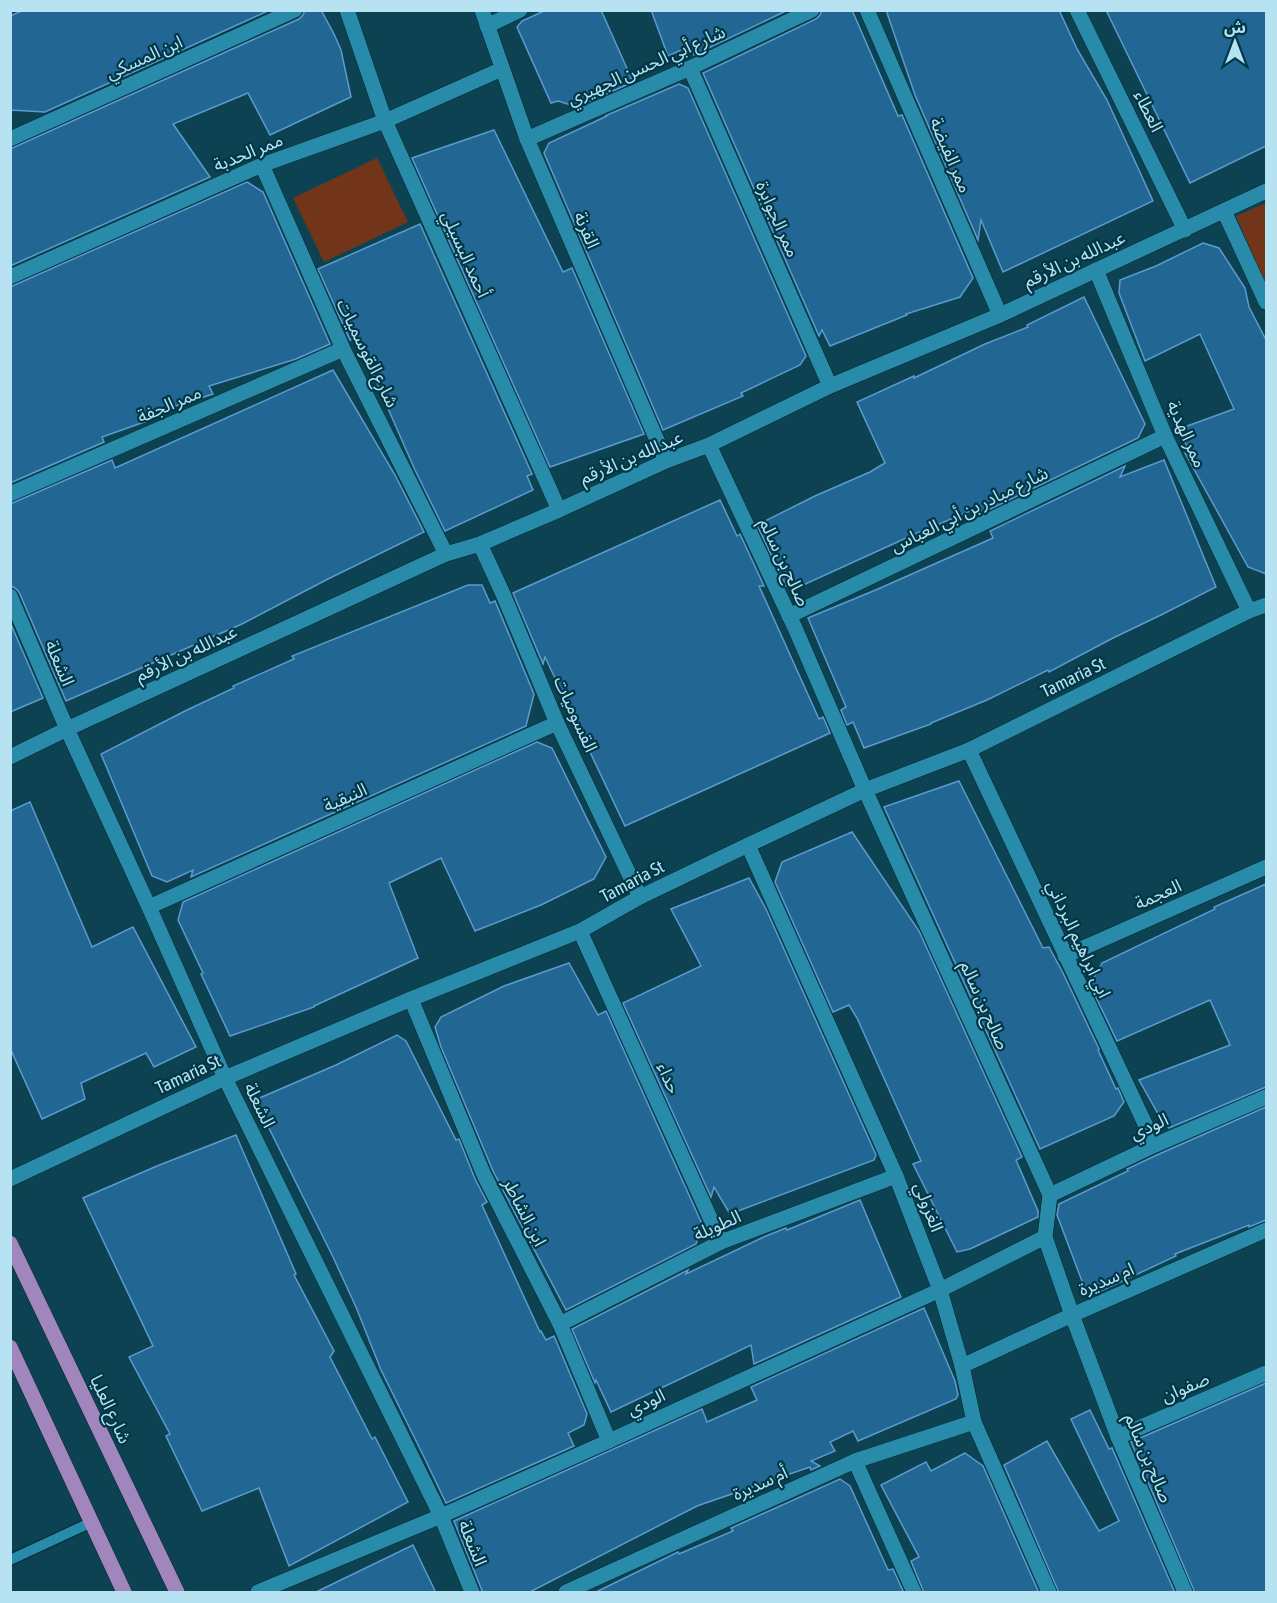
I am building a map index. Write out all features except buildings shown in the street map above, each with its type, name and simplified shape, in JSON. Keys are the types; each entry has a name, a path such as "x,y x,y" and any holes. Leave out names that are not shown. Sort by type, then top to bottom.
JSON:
{"main road":[{"name":"شارع العليا","path":"10,1243 177,1593"},
{"path":"10,1347 124,1593"}],"street":[{"name":"ابن المسكي","path":"10,139 295,10"},
{"name":"أحمد البسيلي","path":"347,10 385,121 559,510"},
{"name":"القرنة","path":"482,10 527,139 666,461"},
{"path":"487,26 520,10"},
{"name":"شارع أبي الحسن الجهيري","path":"527,139 690,68 812,10"},
{"name":"ممر الفيضة","path":"867,10 1000,315"},
{"name":"العطاء","path":"1077,10 1185,230"},
{"name":"ممر الجوابرة","path":"690,68 830,386"},
{"name":"ممر الحدبة","path":"10,277 262,165 385,121 502,69"},
{"name":"شارع القوسميات","path":"262,165 343,349 446,554"},
{"name":"عبدالله بن الأرقم","path":"10,757 446,554 480,544 666,461 710,445 830,386 1000,315 1266,191"},
{"path":"1224,211 1266,302"},
{"name":"ممر الهدية","path":"1096,270 1165,436 1249,612"},
{"name":"ممر الجفة","path":"10,494 343,349"},
{"name":"شارع مبادر بن أبي العباس","path":"789,616 1165,436"},
{"name":"صالح بن سالم","path":"710,445 1050,1195 1045,1237 1118,1437 1185,1593"},
{"name":"القسوميات","path":"480,544 557,723 640,897"},
{"name":"الشعلة","path":"10,596 67,729 225,1078 441,1516 472,1593"},
{"name":"Tamaria St","path":"10,1179 225,1078 411,999 580,931 640,897 748,845 866,790 969,750 1266,605"},
{"name":"النبقية","path":"149,907 557,723"},
{"name":"ابي ابراهيم البرداني","path":"969,750 1155,1145"},
{"name":"الغزولي","path":"748,845 896,1176 940,1290 963,1366 974,1422 1049,1593"},
{"name":"العجمة","path":"1065,956 1266,867"},
{"name":"حداء","path":"580,931 721,1242"},
{"name":"ابن الشاطر","path":"411,999 484,1175 560,1324 609,1441"},
{"name":"الودي","path":"1050,1195 1155,1145 1266,1097"},
{"name":"الطويلة","path":"560,1324 721,1242 896,1176"},
{"name":"ام سديرة","path":"963,1366 1072,1315 1266,1230"},
{"name":"الودي","path":"258,1593 441,1516 609,1441 940,1290 1045,1237"},
{"name":"صفوان","path":"1118,1437 1266,1373"},
{"name":"أم سديرة","path":"566,1593 855,1461 974,1422"},
{"path":"855,1461 914,1593"}],"lane":[{"path":"10,1560 92,1522"}],"shaded area":[{"path":"377,158 408,222 324,262 293,198"},
{"path":"1266,203 1266,286 1236,216"}]}
